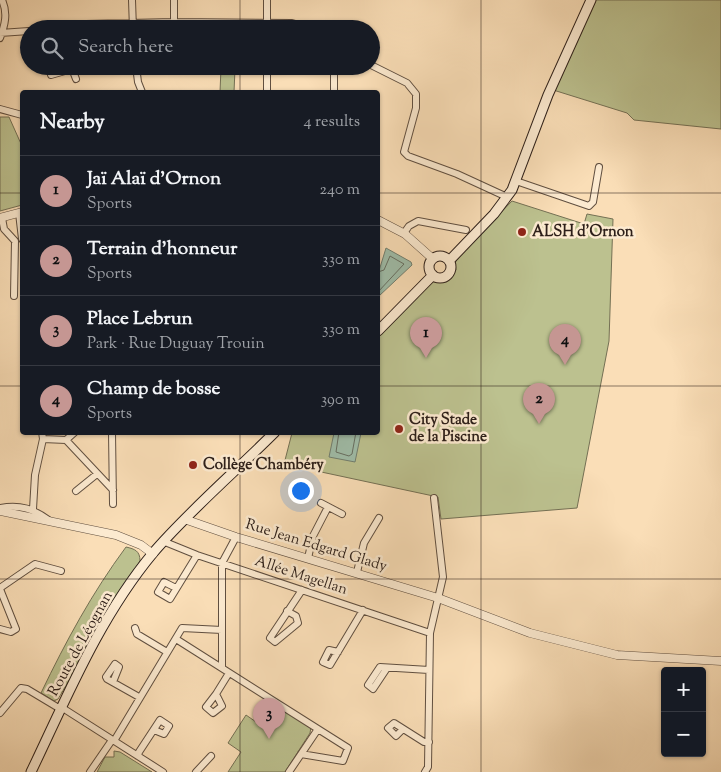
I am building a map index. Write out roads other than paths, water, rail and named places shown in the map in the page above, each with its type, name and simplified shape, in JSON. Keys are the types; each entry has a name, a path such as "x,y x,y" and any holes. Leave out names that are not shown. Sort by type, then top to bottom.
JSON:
{"main road":[{"path":"449,261 507,197 516,181 548,95 591,0"},
{"path":"440,256 449,261 451,267 449,274 439,278 433,275 430,267 434,259 440,256"},
{"path":"380,329 433,275"},
{"name":"Route de Léognan","path":"31,772 61,707 108,619 152,554 272,435"}],"street":[{"path":"2,0 6,8 1,35 20,32"},
{"path":"132,0 133,20"},
{"path":"174,0 174,20"},
{"path":"267,0 267,20"},
{"path":"380,70 407,83 416,94 416,108 404,152 408,156 482,184 507,197"},
{"path":"74,75 76,79"},
{"path":"137,75 141,90"},
{"path":"267,75 268,90"},
{"path":"334,75 334,90"},
{"path":"0,109 20,114"},
{"path":"516,181 589,206 593,202 599,167"},
{"path":"14,296 15,241 4,229 1,218 20,213"},
{"path":"380,221 404,233 434,259"},
{"path":"404,233 409,226 418,222 466,230"},
{"path":"66,440 72,435"},
{"path":"112,435 113,504"},
{"path":"34,510 35,476 42,436 66,440 113,490"},
{"path":"76,491 97,474"},
{"path":"427,770 430,633 443,577 434,498"},
{"path":"321,504 342,514"},
{"path":"0,510 12,506 34,510 53,523"},
{"path":"308,558 313,536 328,507"},
{"path":"0,510 53,523 82,527 121,536 141,545 152,554"},
{"path":"357,572 364,543 379,518"},
{"name":"Rue Jean Edgard Glady","path":"187,520 236,537 438,598 508,626 601,652 721,661"},
{"path":"222,667 222,563 236,537"},
{"name":"Allée Magellan","path":"165,542 196,555 430,633"},
{"path":"176,588 196,555"},
{"path":"0,629 11,632 16,629 0,588 35,564 61,571"},
{"path":"287,611 296,616 298,623 275,642 270,638 287,611 302,590"},
{"path":"338,652 363,610"},
{"path":"135,628 138,634 167,652"},
{"path":"90,772 113,741 182,628 222,630"},
{"path":"176,639 348,748 343,761 301,754"},
{"path":"387,668 429,670"},
{"path":"216,694 229,673"},
{"path":"113,682 139,698"},
{"path":"0,713 21,688 28,689 57,707 61,707 162,772"},
{"path":"289,772 318,729"},
{"path":"403,729 424,742 429,742"},
{"path":"138,756 154,730"},
{"path":"196,772 211,756"}],"water":[{"path":"386,248 411,262 412,265 380,295 380,268"},
{"path":"334,435 361,435 355,462 329,457"}],"place":[{"name":"ALSH d'Ornon","path":"522,232"},
{"name":"Jaï Alaï d'Ornon","path":"426,358"},
{"name":"Champ de bosse","path":"565,365"},
{"name":"Terrain d'honneur","path":"539,424"},
{"name":"City Stade de la Piscine","path":"399,429"},
{"name":"Collège Chambéry","path":"193,465"},
{"name":"Place Lebrun","path":"269,739"}]}
